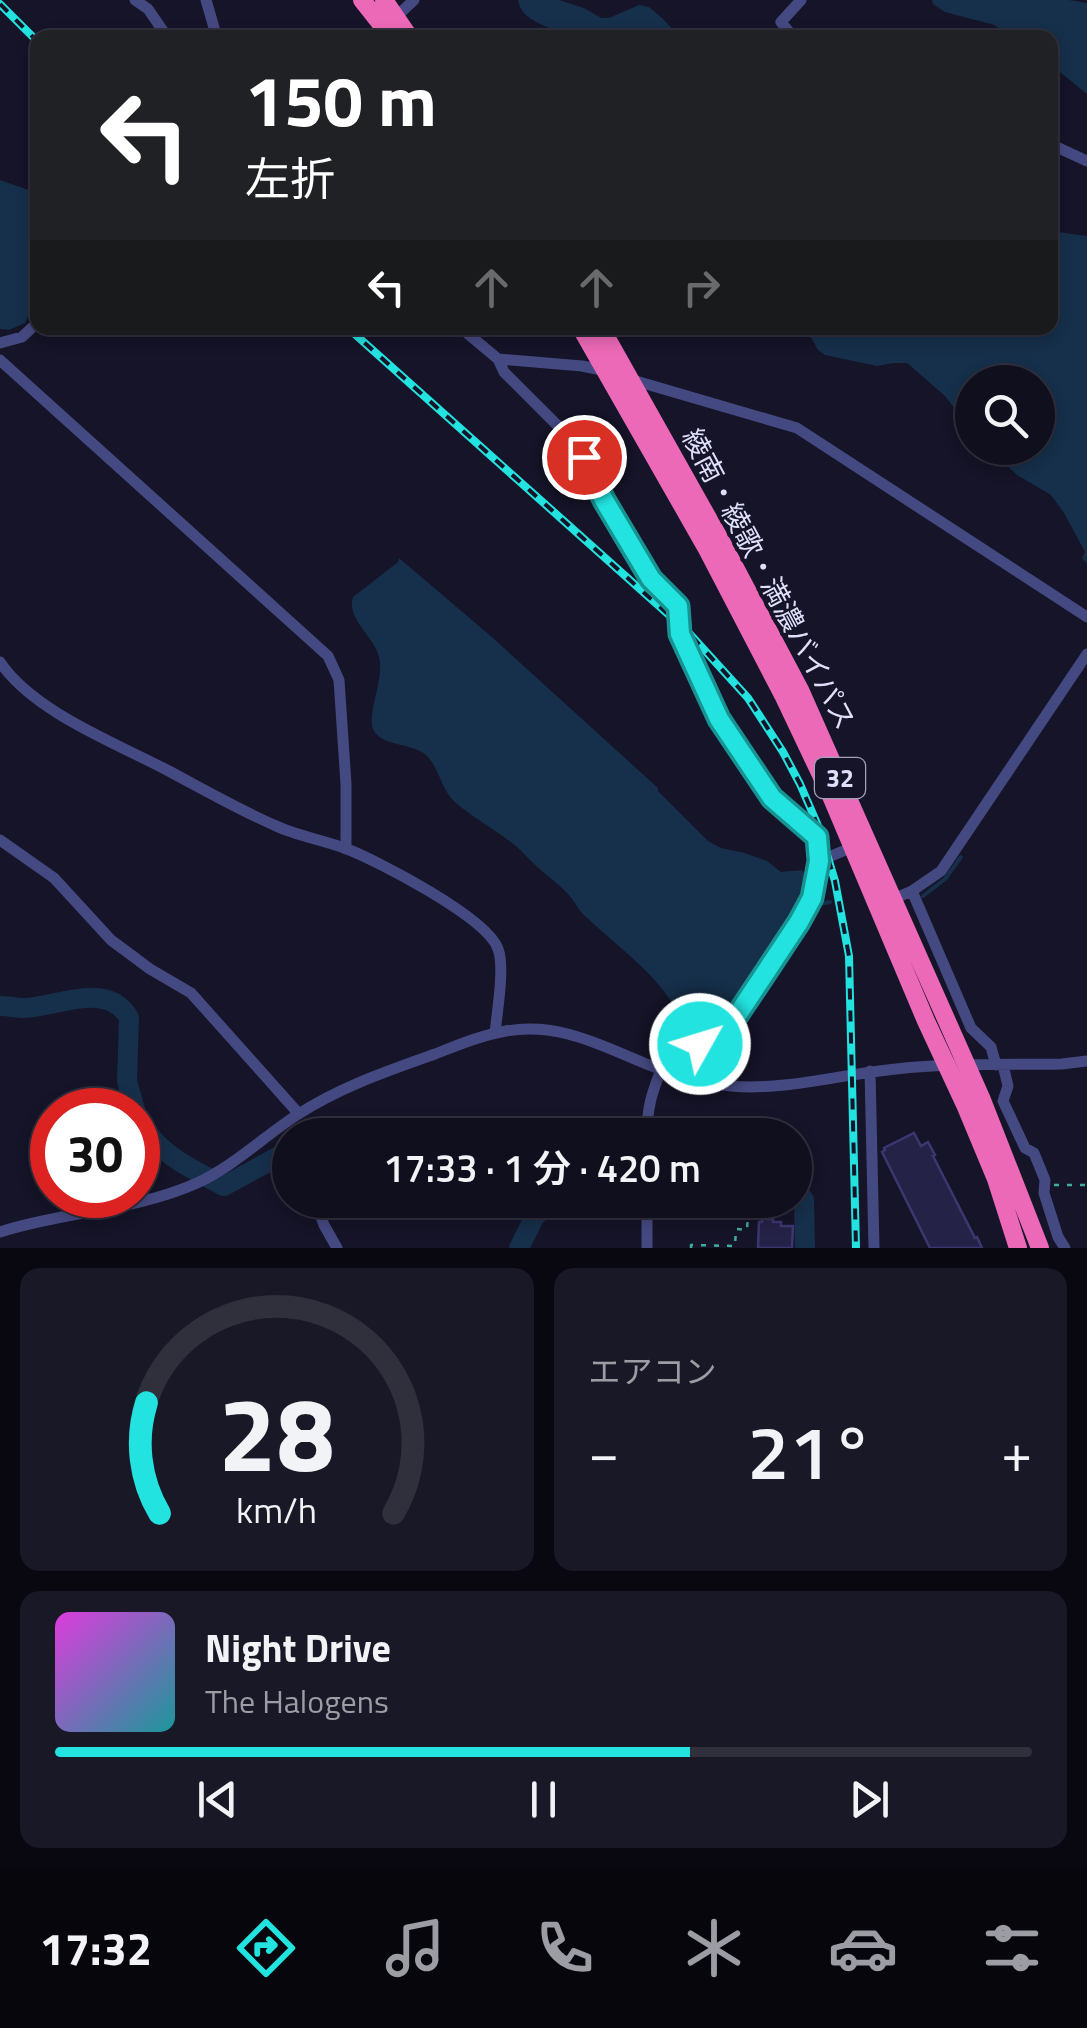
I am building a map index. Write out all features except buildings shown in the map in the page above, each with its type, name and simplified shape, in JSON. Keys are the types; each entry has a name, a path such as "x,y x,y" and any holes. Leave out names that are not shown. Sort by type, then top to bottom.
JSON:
{"highway":[{"path":"362,0 386,30"},
{"path":"384,0 404,30"},
{"name":"綾南・綾歌・満濃バイパス","path":"585,335 707,549 783,695 996,1179 1018,1248"},
{"name":"綾南・綾歌・満濃バイパス","path":"605,335 800,690 1014,1176 1040,1248"}],"street":[{"path":"135,0 162,30"},
{"path":"206,0 215,30"},
{"path":"396,18 414,0"},
{"path":"788,30 781,22 800,0"},
{"path":"1058,147 1087,160"},
{"path":"0,343 22,337 30,330"},
{"path":"470,335 498,359 504,372 573,440 651,579 678,606 680,634 719,719 772,798 817,837 819,861 806,910 734,1020 718,1036 666,1056 650,1096 647,1118"},
{"path":"498,359 607,371 797,428 1087,617"},
{"path":"0,360 328,656 339,680 346,849"},
{"path":"893,899 941,871 1087,654"},
{"path":"0,662 9,676 44,704 86,728 276,826 384,865 466,916 500,951 495,1033"},
{"path":"0,840 54,878 112,940 191,994 298,1114"},
{"path":"819,861 853,847"},
{"path":"912,891 971,1028 991,1047 1000,1065 1008,1086 1003,1101 1025,1148 1034,1153 1046,1180 1044,1193 1065,1248"},
{"path":"296,1118 366,1079 495,1033 528,1029 590,1039 661,1070 708,1083 746,1086 870,1071 1087,1061"},
{"path":"870,1071 874,1248"},
{"path":"0,1232 41,1220 142,1202 207,1178 272,1139"},
{"path":"321,1218 336,1248"},
{"path":"647,1218 647,1248"}],"path":[{"path":"691,1248 735,1246 736,1229 747,1230 748,1218"}],"water":[{"path":"518,0 559,0 609,18 639,5 649,7 673,30 555,30 527,16"},
{"path":"932,0 1087,3 1087,94 1058,70 1058,30 1001,30 945,12"},
{"path":"0,180 30,191 30,313 25,323 9,330 0,329"},
{"path":"1058,232 1087,236 1087,563 1082,558 1085,552 1051,495 1007,465 1055,465 1055,365 955,365 955,409 907,363 877,366 825,355 810,335 1058,335"},
{"path":"399,558 658,788 708,841 767,861 781,872 802,870 809,888 802,906 760,974 722,1023 711,1030 687,1033 674,1050 678,1017 652,977 519,849 455,802 428,757 385,740 374,731 372,716 379,657 353,613 353,597"}],"waterway":[{"path":"923,896 945,879 961,857"},
{"path":"705,1051 721,1042 754,1008 819,904 830,902"},
{"path":"0,1006 37,1007 95,998 120,1007 129,1018 129,1088"},
{"path":"160,1146 186,1166 224,1186 272,1160"},
{"path":"519,1248 534,1218"},
{"path":"804,1218 805,1248"}],"railway":[{"path":"0,4 30,34"},
{"path":"356,335 688,632 748,698 783,752 819,828 835,881 849,956 856,1248"}],"route":[{"path":"584,457 604,500 651,579 678,606 680,634 719,719 772,798 817,837 819,861 812,898 799,922 734,1020 718,1036 700,1044"}]}
